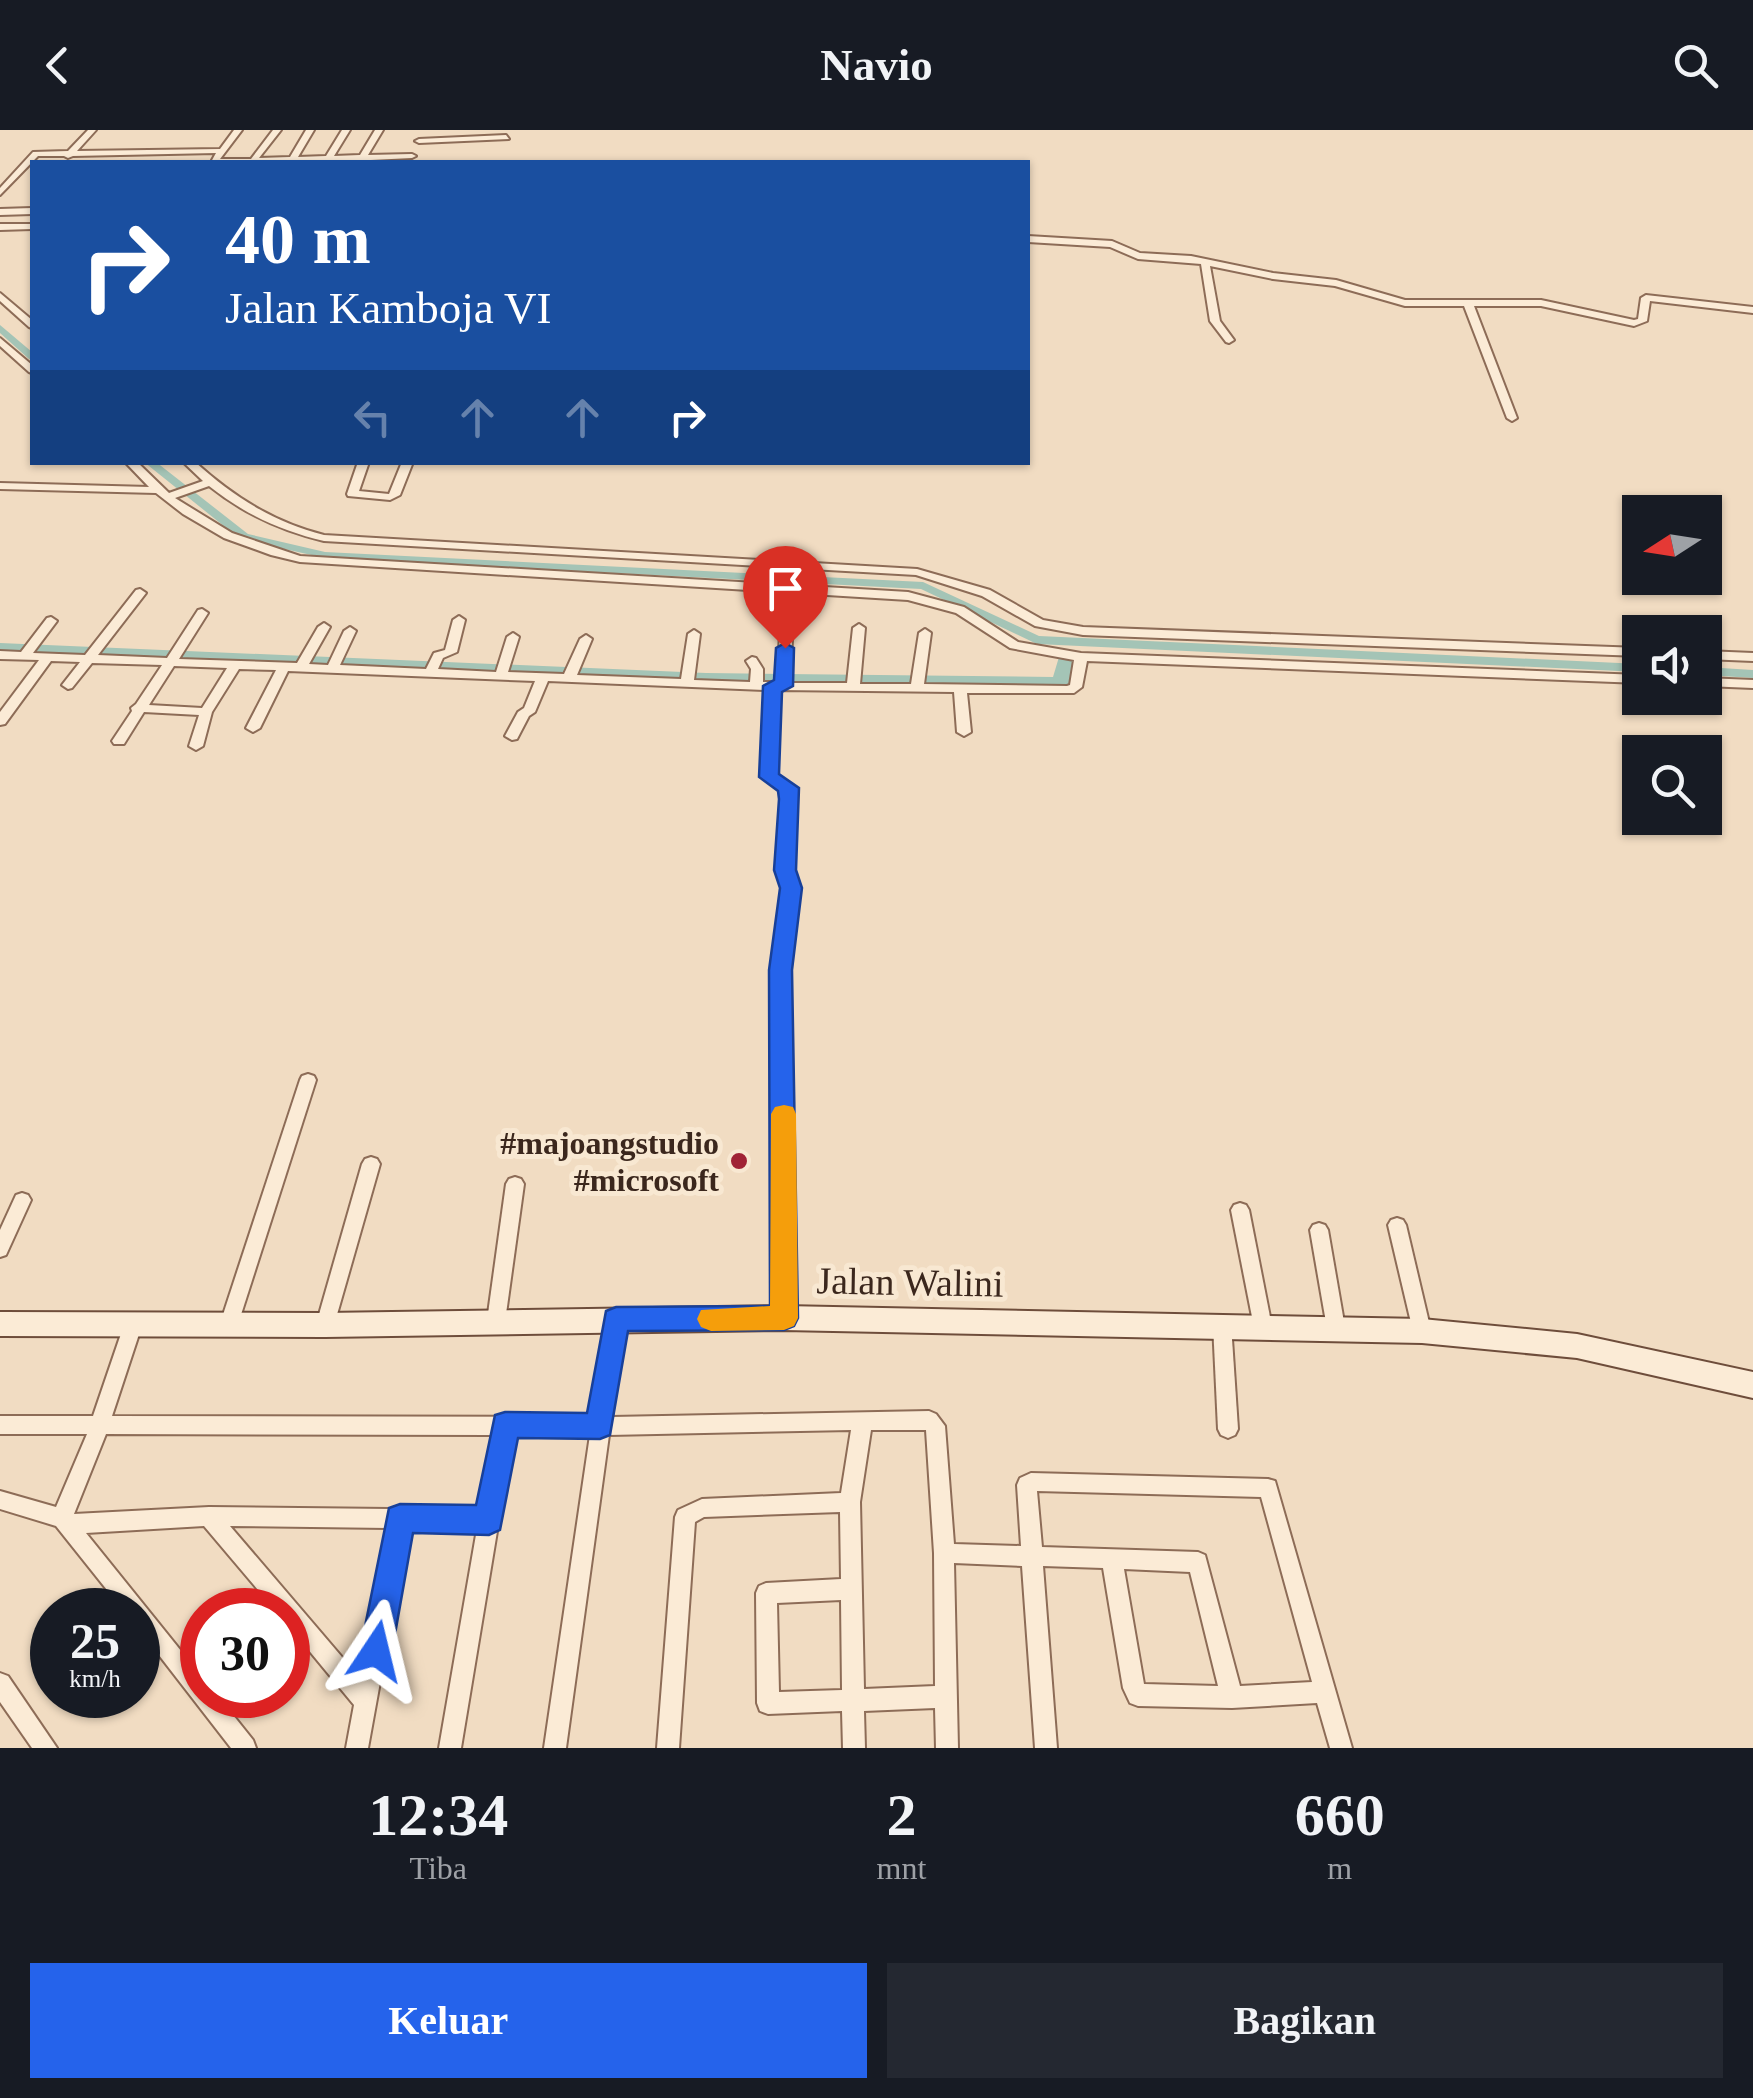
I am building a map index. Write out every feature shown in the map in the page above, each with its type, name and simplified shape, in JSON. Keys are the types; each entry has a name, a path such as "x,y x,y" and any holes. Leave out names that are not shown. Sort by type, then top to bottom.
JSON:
{"street":[{"path":"64,160 92,130"},
{"path":"215,160 238,130"},
{"path":"255,160 277,130"},
{"path":"292,160 310,130"},
{"path":"328,160 346,130"},
{"path":"363,158 378,130"},
{"path":"339,160 412,159 424,130"},
{"path":"419,141 506,136"},
{"path":"30,160 36,154 221,151"},
{"path":"132,160 138,152"},
{"path":"102,160 108,153"},
{"path":"0,193 30,160"},
{"path":"21,211 30,200"},
{"path":"0,212 30,211"},
{"path":"0,230 30,229"},
{"path":"1030,239 1109,244 1138,256 1204,260 1274,276 1336,283 1405,303 1541,303 1634,323 1642,321 1646,298 1753,310"},
{"path":"1204,260 1215,321 1229,340"},
{"path":"0,296 30,323"},
{"path":"1468,304 1512,418"},
{"path":"0,341 30,368"},
{"path":"133,465 165,494 229,539 300,559 908,596 960,610 1014,645 1081,657 1144,645 1323,640 1622,651"},
{"path":"190,465 205,483 246,511 272,524 324,538 917,572 986,592 1057,628 1144,645 1328,667 1622,678"},
{"path":"363,465 352,494 390,497 395,495 407,465"},
{"path":"0,486 165,494 205,483"},
{"path":"68,685 140,592"},
{"path":"120,741 202,613"},
{"path":"784,1318 780,970 791,888 785,870 790,799 788,788 769,777 770,683 788,618"},
{"path":"432,670 438,656 451,652 459,620"},
{"path":"26,653 51,622"},
{"path":"303,664 324,627"},
{"path":"853,683 859,628"},
{"path":"333,665 350,631"},
{"path":"918,684 925,633"},
{"path":"688,680 694,634"},
{"path":"502,672 512,637"},
{"path":"570,675 586,639"},
{"path":"1323,640 1328,667"},
{"path":"0,655 93,655 235,665 333,665 543,677 1073,690 1081,657"},
{"path":"1722,656 1753,657"},
{"path":"0,721 46,658"},
{"path":"752,661 770,683"},
{"path":"196,746 206,712 235,665"},
{"path":"253,728 284,667"},
{"path":"512,736 524,712 529,712 543,677"},
{"path":"1722,683 1753,684"},
{"path":"960,688 964,732"},
{"path":"138,708 206,712"},
{"path":"229,1324 308,1080"},
{"path":"325,1324 371,1164"},
{"path":"496,1322 515,1184"},
{"path":"0,1250 22,1200"},
{"path":"1240,1210 1263,1328"},
{"path":"1398,1226 1422,1331"},
{"path":"1319,1230 1336,1328"},
{"name":"Jalan Walini","path":"0,1324 784,1318 967,1324 1033,1320 1222,1324 1422,1331 1577,1346 1753,1385"},
{"path":"555,1748 616,1319"},
{"path":"1222,1324 1228,1429"},
{"path":"65,1521 133,1325"},
{"path":"0,1425 600,1426 929,1420 936,1426 944,1553 947,1748"},
{"path":"854,1748 850,1502 862,1423"},
{"path":"450,1748 505,1425"},
{"path":"1046,1748 1027,1485 1032,1482 1268,1488 1341,1748"},
{"path":"0,1500 65,1521 209,1516 489,1520"},
{"path":"668,1748 685,1517 702,1508 850,1502"},
{"path":"209,1516 367,1703"},
{"path":"357,1748 400,1518"},
{"path":"65,1521 119,1588"},
{"path":"944,1553 1112,1562 1198,1562 1232,1698"},
{"path":"1112,1562 1135,1692 1232,1698 1323,1692"},
{"path":"850,1589 766,1593 768,1704 851,1698 945,1698"},
{"path":"160,1640 180,1666"},
{"path":"0,1684 46,1748"},
{"path":"221,1718 245,1748"}],"waterway":[{"path":"0,328 30,355"},
{"path":"153,465 244,537 325,555 923,586 1037,640 1622,667"},
{"path":"0,650 706,680 1058,684 1065,680 1067,662"},
{"path":"1722,672 1753,674"}],"slow traffic":[{"path":"711,1319 784,1318 784,1114"}],"place":[{"name":"#majoangstudio #microsoft","path":"739,1161"}],"route":[{"path":"376,1651 400,1518 489,1520 505,1425 600,1426 616,1319 784,1318 780,970 791,888 785,870 790,799 788,788 769,777 773,686 783,686 785,648"}]}
